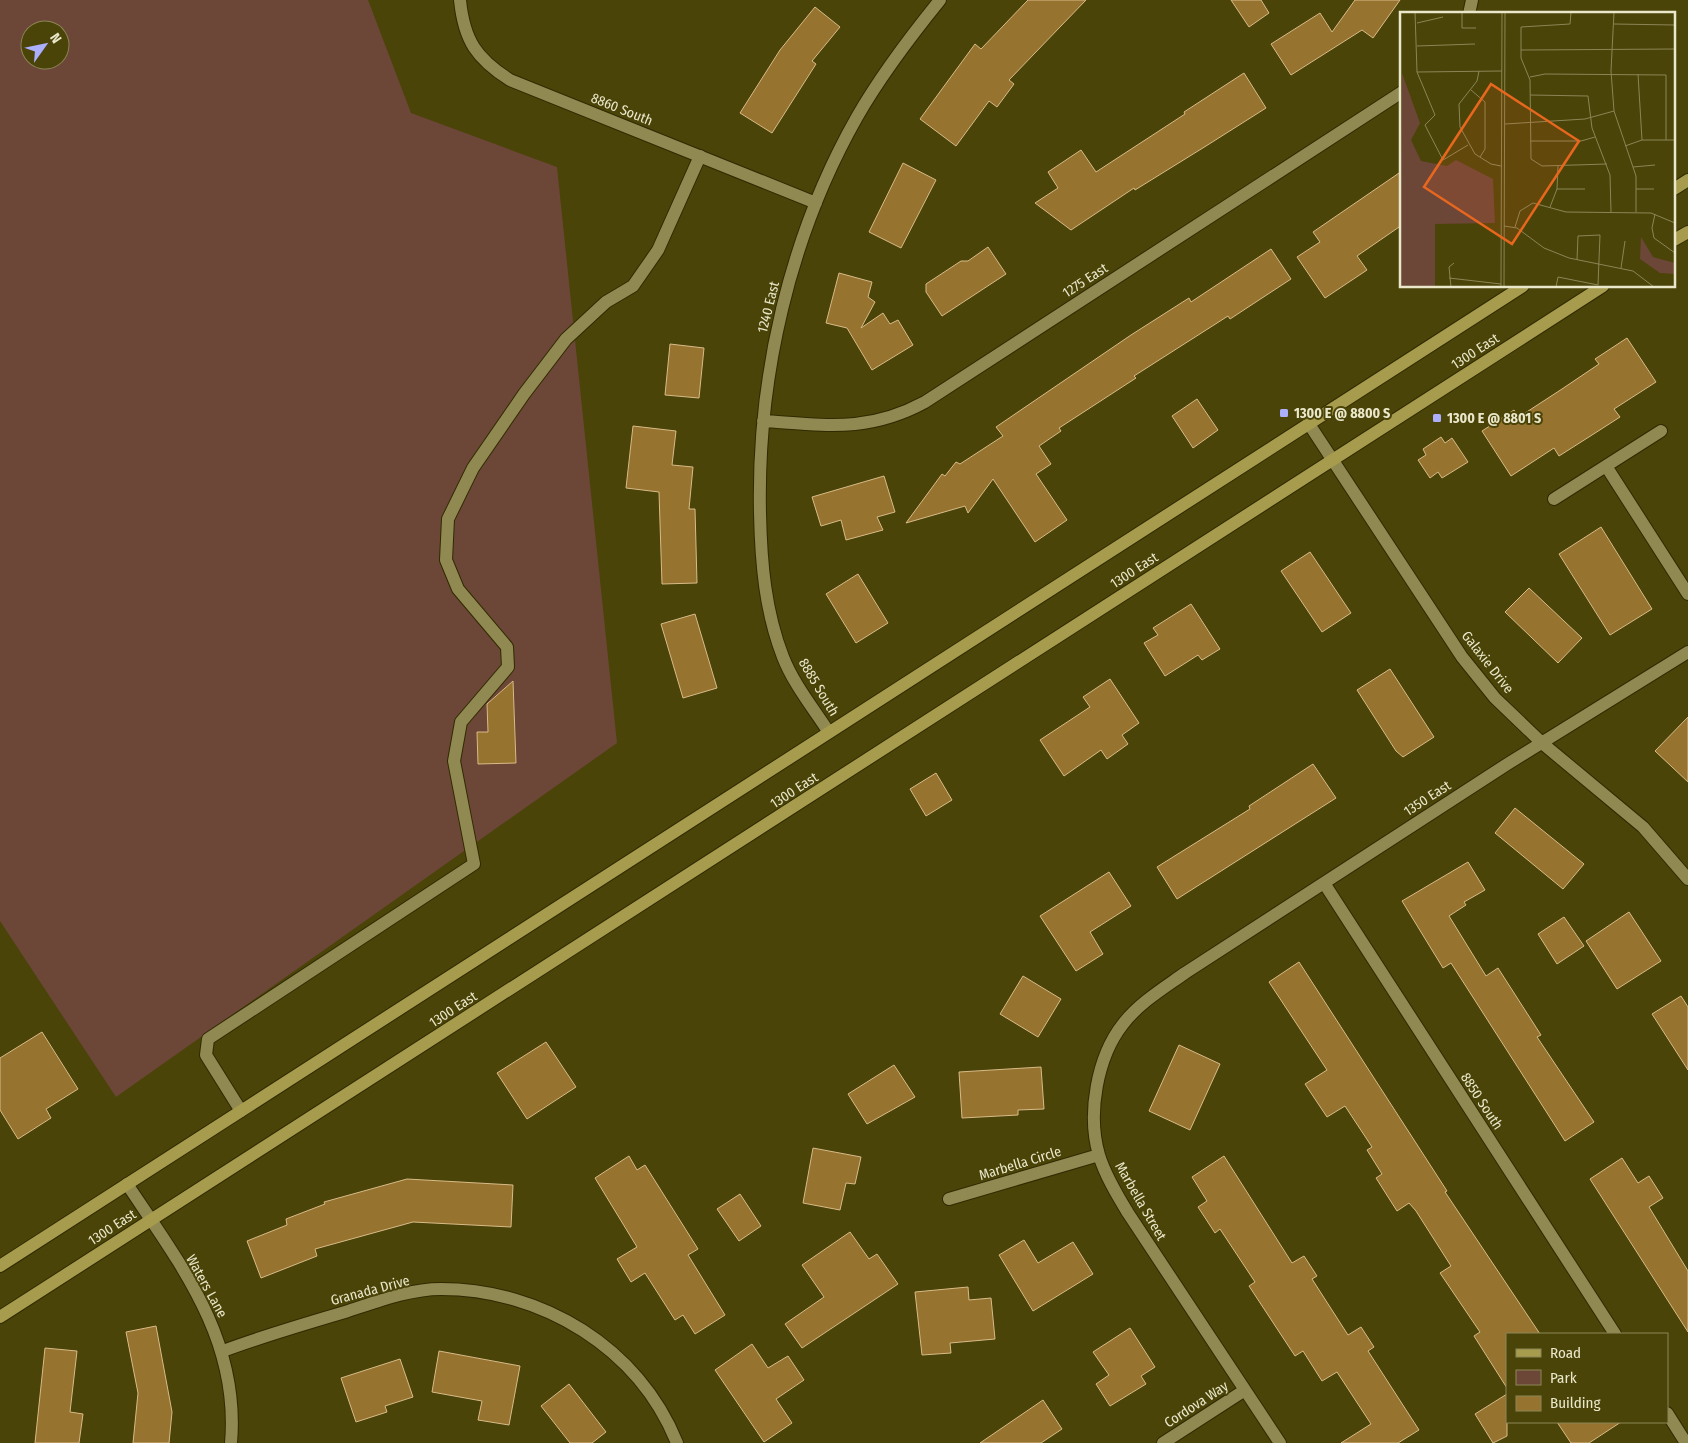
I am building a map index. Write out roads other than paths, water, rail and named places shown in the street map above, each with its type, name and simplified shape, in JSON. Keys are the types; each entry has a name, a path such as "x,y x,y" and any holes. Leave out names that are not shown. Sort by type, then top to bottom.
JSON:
{"main road":[{"path":"1676,188 1688,180"},
{"path":"1676,239 1688,232"},
{"name":"1300 East","path":"0,1266 1520,288"},
{"name":"1300 East","path":"0,1317 1600,288"}],"street":[{"name":"8860 South","path":"460,0 462,18 471,44 488,66 510,80 816,203"},
{"name":"1240 East","path":"784,658 767,602 760,542 759,481 763,421 774,347 792,274 816,203 857,116 910,37 940,0"},
{"name":"1275 East","path":"763,421 844,425 872,423 900,415 934,396 1400,93"},
{"path":"241,1111 206,1055 208,1039 474,864 454,761 461,722 508,667 507,647 458,589 446,560 448,519 474,468 524,394 560,347 606,302 633,286 643,272 658,250 700,156"},
{"name":"Galaxie Drive","path":"1309,424 1462,656 1496,698 1542,743 1643,827 1688,879"},
{"path":"1554,499 1661,430"},
{"path":"1606,466 1688,594"},
{"name":"1350 East","path":"1185,973 1542,743 1688,652"},
{"name":"8885 South","path":"784,658 828,732"},
{"name":"8850 South","path":"1324,883 1615,1333"},
{"name":"Marbella Street","path":"1185,973 1152,996 1123,1024 1104,1059 1096,1090 1094,1122 1099,1155 1110,1183 1128,1213 1280,1443"},
{"name":"Marbella Circle","path":"949,1199 1099,1155"},
{"name":"Waters Lane","path":"127,1184 203,1304 223,1351 231,1401 231,1443"},
{"name":"Granada Drive","path":"223,1351 398,1295 440,1289 482,1293 525,1302 567,1319 606,1346 641,1380 668,1421 677,1443"},
{"name":"Cordova Way","path":"1163,1443 1245,1390"},
{"path":"1668,1416 1686,1443"}],"place":[{"name":"1300 E @ 8800 S","path":"1284,413"},
{"name":"1300 E @ 8801 S","path":"1437,418"}]}
